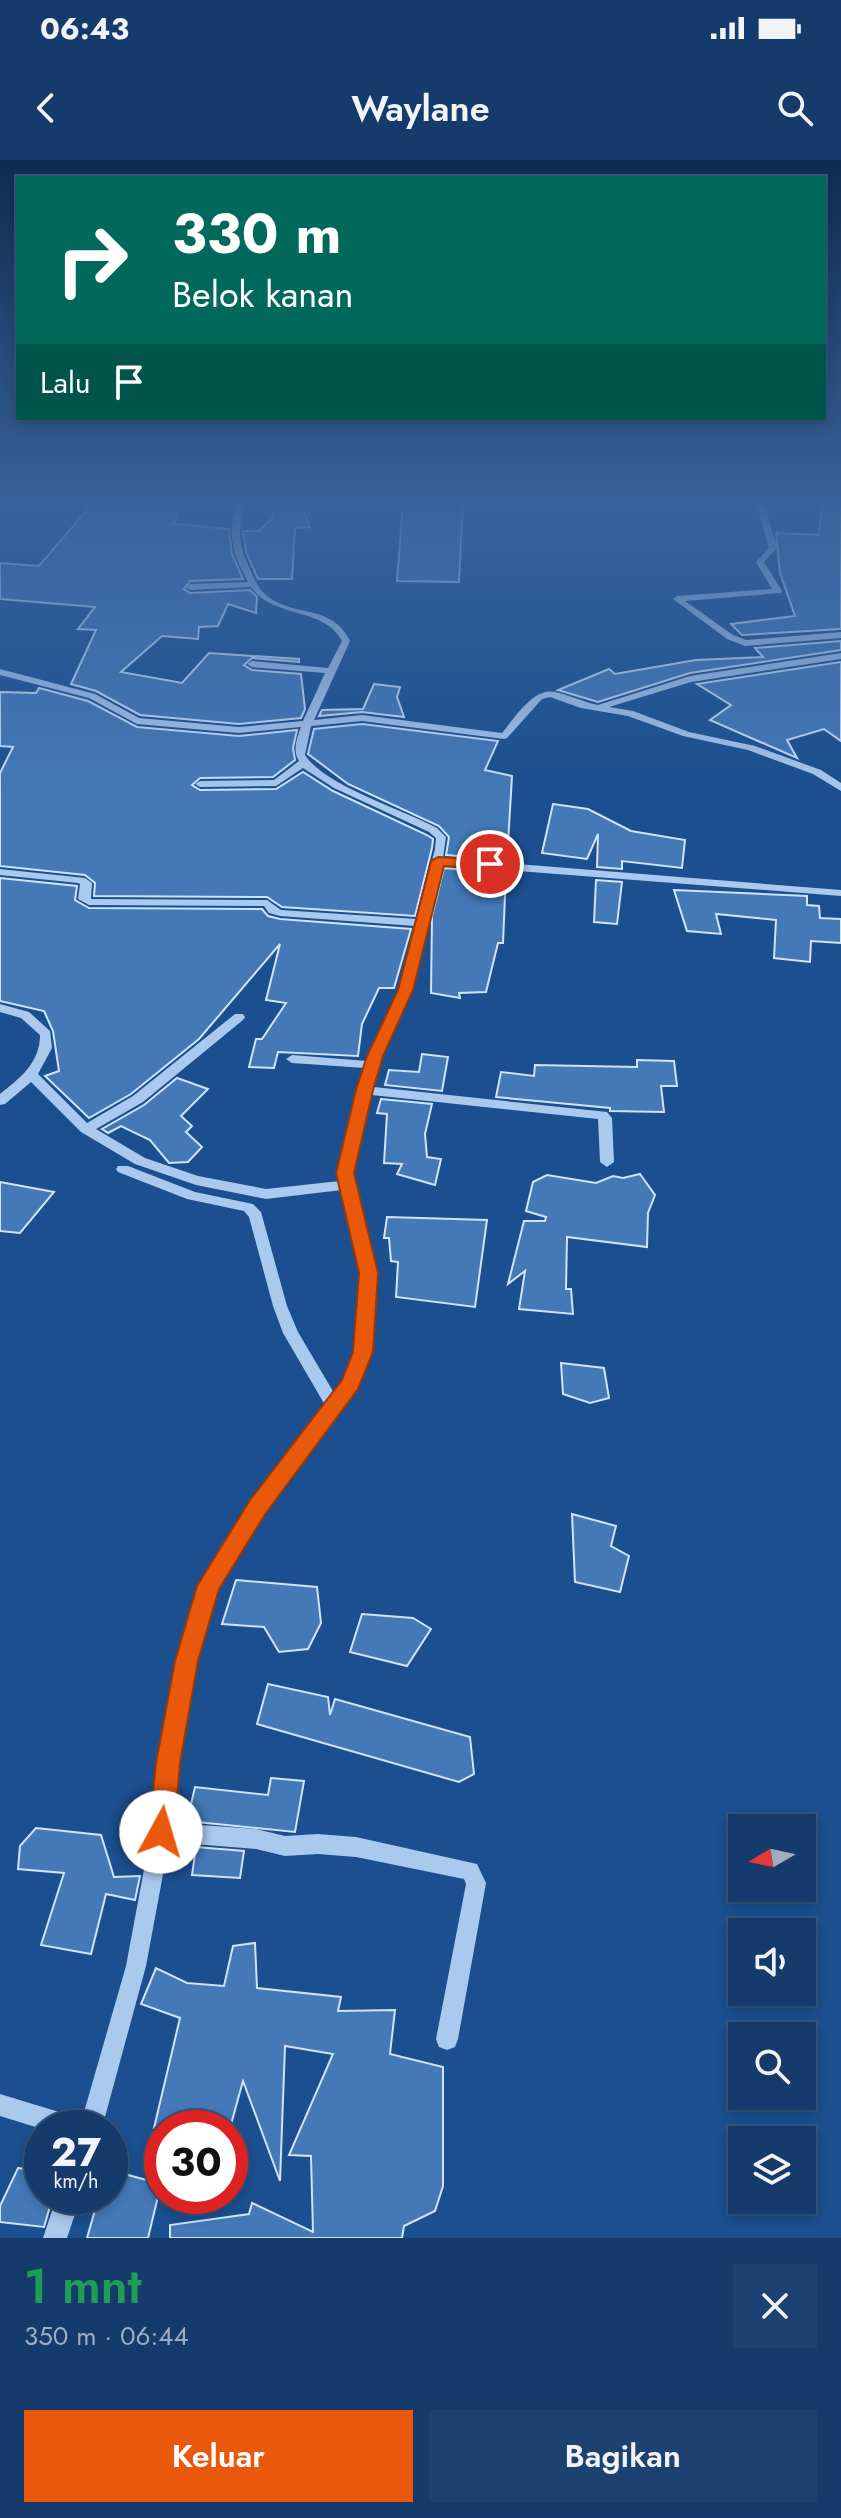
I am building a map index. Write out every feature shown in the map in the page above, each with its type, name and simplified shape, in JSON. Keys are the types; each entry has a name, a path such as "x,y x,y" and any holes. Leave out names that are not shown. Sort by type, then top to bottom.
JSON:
{"street":[{"path":"96,2110 136,1966 161,1832 168,1763 187,1661 209,1586 258,1506 334,1407 356,1373 365,1341 369,1273 346,1185 364,1090 405,990 424,923 441,837 433,830 320,776 303,763 299,749 308,722 346,638 316,617 267,600"},
{"path":"678,600 730,637 745,643 841,635"},
{"path":"598,708 690,679 841,656"},
{"path":"252,664 331,671"},
{"path":"0,672 92,696 137,721 229,730 362,718 504,736 544,695 623,711 686,734 775,756 817,772 841,788"},
{"path":"200,784 276,783 303,763"},
{"path":"438,861 841,893"},
{"path":"0,872 81,880 86,883 84,899 89,902 267,903 273,911 280,913 424,923"},
{"path":"0,1008 25,1015 46,1034 46,1048 31,1075 0,1101"},
{"path":"86,1129 138,1099 239,1017"},
{"path":"292,1059 372,1065"},
{"path":"31,1075 86,1129 133,1158 209,1183 273,1195 346,1185"},
{"path":"364,1090 602,1115 605,1118 607,1162"},
{"path":"123,1169 192,1196 248,1207 256,1215 285,1319 302,1357 334,1407"},
{"path":"161,1832 256,1839 285,1846 318,1844 356,1847 470,1871 476,1883 447,2039"},
{"path":"0,2105 24,2112"},
{"path":"55,2238 63,2214"}],"building":[{"path":"12,600 257,600 256,613 228,604 218,626 199,627 198,639 162,636 121,672 182,683 209,653 299,659 299,662 252,658 244,665 252,670 301,674 305,709 301,718 239,724 140,715 96,691 71,684 96,630 78,629 95,607"},
{"path":"789,600 841,600 841,629 742,635 731,624 795,616"},
{"path":"841,641 841,650 690,673 598,702 558,690 609,669 615,674 696,660 763,657 755,648"},
{"path":"841,662 841,741 824,729 787,740 797,758 710,720 731,705 697,684"},
{"path":"374,684 400,687 397,697 404,717 362,712 319,716 322,710 363,709"},
{"path":"39,688 88,701 137,727 239,736 297,730 293,748 295,760 273,777 200,778 192,785 200,790 276,789 303,772 333,791 427,835 433,839 432,848 415,916 282,907 267,897 94,896 95,883 85,875 0,866 0,773 13,747 0,746 0,692 36,693"},
{"path":"362,724 498,741 485,770 512,776 507,860 446,855 449,837 439,826 348,784 308,754 314,729"},
{"path":"553,804 588,809 631,831 685,840 682,868 622,861 622,869 597,867 598,834 587,859 542,853"},
{"path":"444,868 506,873 503,943 498,943 486,992 459,993 460,998 431,993 432,916"},
{"path":"0,878 77,886 75,900 89,908 262,909 268,916 280,919 411,929 394,988 379,988 362,1024 358,1056 278,1052 274,1068 249,1067 256,1039 262,1039 286,1003 266,1000 280,944 199,1039 131,1094 89,1118 45,1076 59,1071 53,1031 44,1011 0,1001"},
{"path":"596,880 622,882 617,924 594,922"},
{"path":"674,890 807,896 807,905 819,906 820,918 841,919 841,943 811,941 810,962 774,958 776,920 716,914 721,934 687,931"},
{"path":"422,1054 448,1057 442,1091 385,1085 389,1070 419,1072"},
{"path":"637,1060 674,1061 677,1086 661,1086 664,1112 610,1111 610,1108 496,1097 501,1072 534,1076 535,1065 637,1067"},
{"path":"177,1078 208,1089 181,1116 192,1126 186,1132 202,1147 188,1162 169,1163 150,1140 121,1126 108,1133 102,1129 144,1105"},
{"path":"381,1099 432,1104 425,1134 427,1157 441,1159 435,1185 397,1174 402,1164 384,1163 387,1114 377,1113"},
{"path":"640,1174 655,1195 648,1213 647,1247 567,1237 566,1289 571,1289 573,1314 519,1309 525,1271 508,1284 524,1221 545,1221 546,1217 526,1211 533,1182 547,1175 596,1183 613,1176 623,1178"},
{"path":"0,1182 54,1192 20,1233 0,1231"},
{"path":"387,1217 487,1220 475,1307 396,1297 398,1262 391,1261 389,1238 384,1238"},
{"path":"561,1363 604,1368 609,1398 590,1403 563,1394"},
{"path":"572,1514 616,1526 611,1546 629,1556 620,1592 575,1582"},
{"path":"236,1580 317,1587 321,1623 308,1649 279,1652 264,1627 222,1624"},
{"path":"362,1614 413,1618 431,1629 407,1666 350,1652"},
{"path":"268,1684 328,1697 330,1715 335,1699 470,1737 474,1774 459,1782 257,1724"},
{"path":"271,1778 304,1781 295,1832 187,1821 195,1787 268,1795"},
{"path":"36,1828 101,1835 114,1877 140,1876 135,1900 106,1894 91,1954 41,1945 64,1873 18,1869 20,1846"},
{"path":"196,1847 244,1851 240,1878 192,1875"},
{"path":"255,1943 257,1988 341,1997 338,2011 395,2010 390,2054 443,2067 443,2186 435,2211 404,2226 402,2238 170,2238 170,2225 249,2214 252,2203 313,2232 311,2156 289,2155 333,2054 285,2046 280,2181 243,2081 235,2110 158,2110 180,2018 141,2004 156,1968 187,1983 224,1986 233,1946"},
{"path":"18,2168 24,2169 24,2214 48,2214 44,2227 0,2222 0,2206"},
{"path":"128,2175 144,2179 144,2214 154,2214 148,2238 87,2238 94,2214 128,2214"}],"route":[{"path":"161,1832 168,1763 187,1661 209,1586 258,1506 350,1384 363,1352 369,1273 345,1173 364,1090 375,1056 405,990 438,861 490,864"}]}
